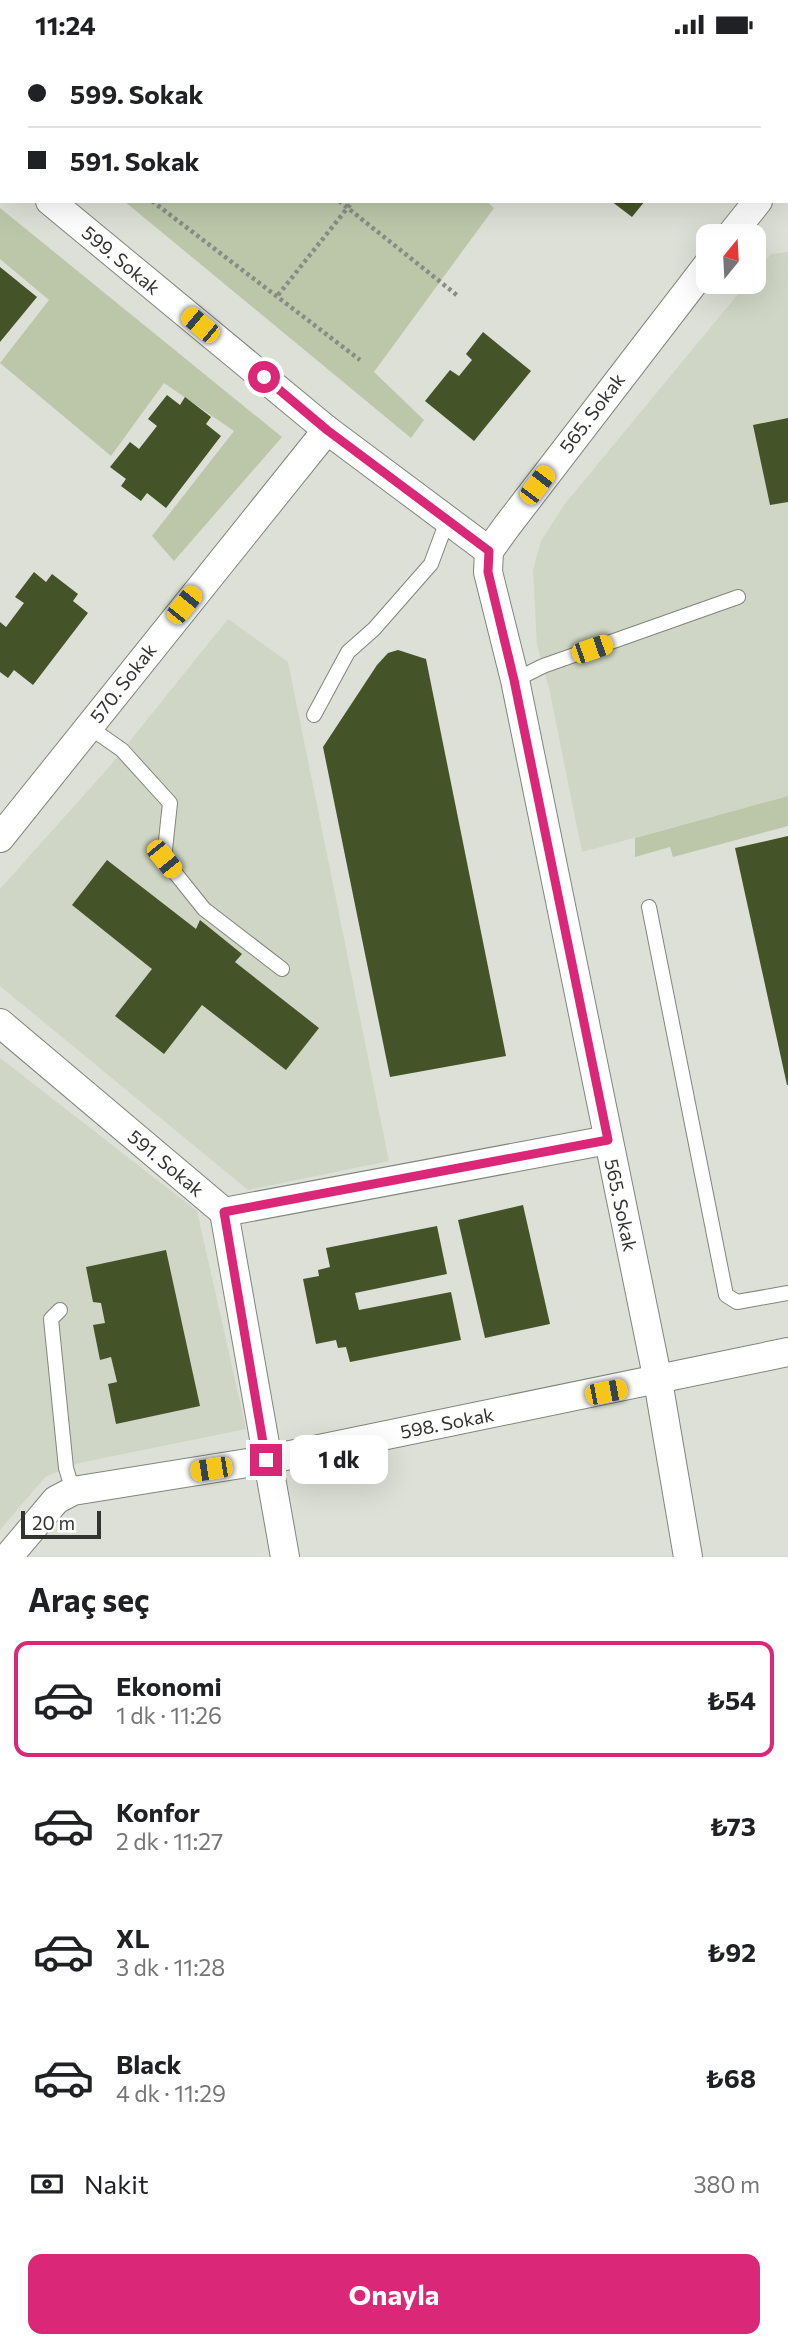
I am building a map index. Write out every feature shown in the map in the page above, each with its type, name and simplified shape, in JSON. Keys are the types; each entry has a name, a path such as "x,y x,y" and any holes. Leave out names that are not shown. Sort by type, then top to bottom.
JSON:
{"street":[{"name":"599. Sokak","path":"52,203 327,430 489,551"},
{"path":"740,224 756,203"},
{"name":"565. Sokak","path":"688,1557 658,1381 514,680 488,572 489,551 696,280"},
{"name":"570. Sokak","path":"0,838 327,430"},
{"name":"591. Sokak","path":"0,1023 224,1212"},
{"path":"285,1557 224,1212 608,1140"},
{"name":"598. Sokak","path":"8,1557 57,1500 73,1491 266,1460 788,1352"}],"lane":[{"path":"314,715 348,652 374,629 431,564 447,521"},
{"path":"514,680 543,666 738,597"},
{"path":"89,727 122,750 170,803 164,859 204,909 282,969"},
{"path":"649,907 726,1295 737,1302 788,1293"},
{"path":"60,1310 51,1319 66,1468 73,1491"}],"path":[{"path":"155,203 360,360"},
{"path":"342,203 458,296"},
{"path":"278,295 352,203"}],"shaded area":[{"path":"788,252 788,796 582,852 549,688 537,645 533,570 541,541 564,505 738,294 766,294 766,260 771,254"},
{"path":"228,619 288,662 389,1161 248,1190 0,986 0,889 109,767"},
{"path":"0,1058 197,1211 246,1429 79,1463 45,1477 0,1530"}],"green space":[{"path":"126,203 488,203 494,208 374,372 424,420 411,438"},
{"path":"0,208 282,437 174,561 152,536 234,431 164,383 111,456 0,363 49,300 0,259"},
{"path":"788,796 788,826 673,857 670,847 635,857 635,838"}],"building":[{"path":"614,203 643,203 632,217"},
{"path":"0,267 37,297 0,342"},
{"path":"483,332 531,371 474,441 425,401 450,370 459,376 472,360 466,354"},
{"path":"167,395 180,405 185,397 211,417 206,424 221,436 166,508 147,493 141,501 121,486 126,479 110,467 130,442 139,449 157,426 148,419"},
{"path":"788,418 788,502 770,505 753,425"},
{"path":"34,572 46,582 52,574 78,594 73,601 88,613 33,685 14,670 8,678 0,672 0,622 6,627 24,603 15,597"},
{"path":"398,650 426,659 506,1056 390,1077 323,747 377,665 388,653"},
{"path":"788,836 788,1085 787,1085 735,848"},
{"path":"107,860 196,929 200,920 242,954 235,962 319,1028 286,1070 202,1005 164,1054 115,1016 152,969 72,905"},
{"path":"523,1205 550,1324 485,1338 458,1220"},
{"path":"437,1226 447,1274 355,1293 359,1310 451,1292 461,1340 350,1362 346,1347 338,1348 336,1340 316,1344 303,1279 319,1276 318,1270 330,1267 326,1248"},
{"path":"166,1250 200,1406 116,1424 108,1384 117,1382 111,1357 100,1360 93,1325 105,1323 101,1303 93,1302 86,1267"}],"route":[{"path":"264,377 327,430 489,551 488,572 514,680 608,1140 224,1212 266,1460"}]}
